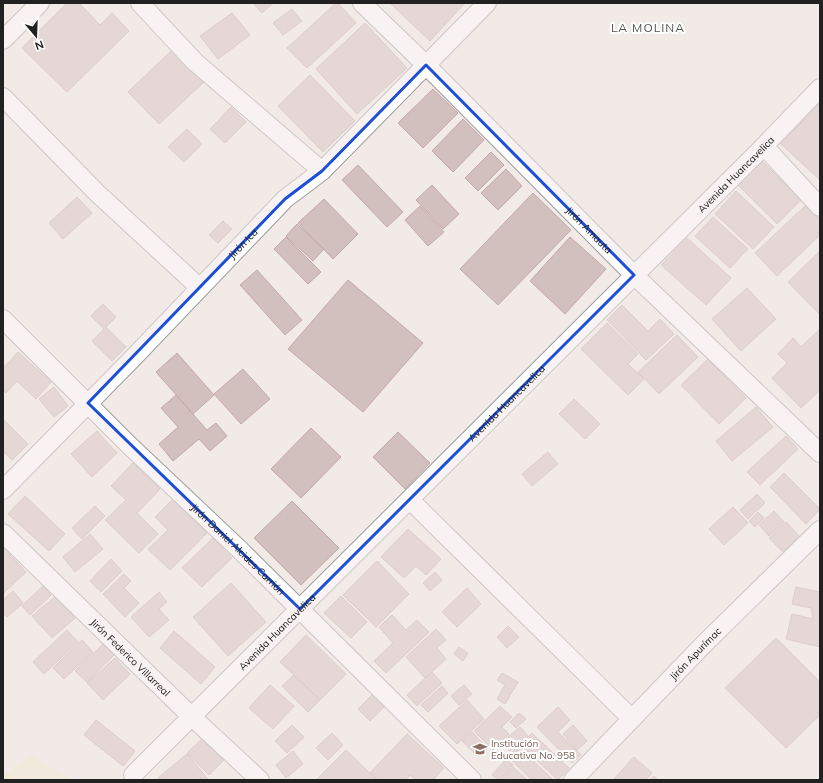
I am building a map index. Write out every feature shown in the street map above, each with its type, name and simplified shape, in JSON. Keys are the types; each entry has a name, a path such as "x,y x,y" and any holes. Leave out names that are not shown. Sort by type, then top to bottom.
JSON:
{"street":[{"path":"3,40 40,3"},
{"path":"140,3 196,62 322,170"},
{"name":"Jirón Amauta","path":"362,3 426,65 634,275 820,453"},
{"name":"Jirón Ica","path":"3,490 285,199 322,170 487,3"},
{"name":"Avenida Huancavelica","path":"133,774 410,500 764,146 820,88"},
{"path":"3,97 97,193 200,288"},
{"path":"764,146 820,207"},
{"name":"Jirón Daniel Alcides Carrión","path":"3,320 130,446 300,609 472,780"},
{"path":"410,500 632,719"},
{"name":"Jirón Apurímac","path":"574,780 704,644 820,530"},
{"name":"Jirón Federico Villarreal","path":"3,532 191,716 260,780"}],"highlighted area":[{"path":"426,65 634,275 300,609 88,403 285,199 322,171"}],"shaded area":[{"path":"31,755 72,780 3,780 3,776"}],"building":[{"path":"67,3 79,3 100,25 112,13 129,31 67,92 22,48"},
{"path":"253,3 273,3 262,13"},
{"path":"336,3 338,3 356,23 307,68 287,48"},
{"path":"390,3 465,3 430,41"},
{"path":"292,9 302,21 283,35 273,23"},
{"path":"232,13 250,35 218,59 200,36"},
{"path":"365,23 407,68 357,114 316,69"},
{"path":"173,49 204,82 159,124 128,92"},
{"path":"310,75 355,121 323,152 278,106"},
{"path":"433,89 458,113 423,148 398,123"},
{"path":"820,103 820,180 781,144"},
{"path":"231,107 246,122 225,143 210,129"},
{"path":"463,119 484,140 453,172 432,151"},
{"path":"187,129 202,144 184,162 168,147"},
{"path":"491,152 504,165 478,191 465,178"},
{"path":"762,161 801,200 777,224 738,185"},
{"path":"358,165 403,212 387,227 342,180"},
{"path":"506,169 522,186 498,210 481,193"},
{"path":"432,185 459,214 443,229 416,200"},
{"path":"736,191 774,227 753,249 715,214"},
{"path":"533,193 571,230 498,305 460,269"},
{"path":"77,197 92,213 63,239 49,223"},
{"path":"324,199 358,234 333,259 298,223"},
{"path":"806,205 820,220 820,235 777,276 755,253"},
{"path":"420,206 444,232 428,246 405,220"},
{"path":"713,217 748,249 730,268 695,236"},
{"path":"223,221 232,229 218,243 209,235"},
{"path":"297,224 324,249 313,261 286,236"},
{"path":"286,237 321,272 308,284 274,249"},
{"path":"570,237 606,269 565,314 530,281"},
{"path":"687,238 731,278 706,305 661,265"},
{"path":"820,251 820,315 788,282"},
{"path":"257,270 302,320 285,335 240,285"},
{"path":"348,280 423,343 363,412 288,349"},
{"path":"747,288 776,319 741,351 712,319"},
{"path":"103,304 116,317 106,327 126,347 112,361 92,341 104,329 91,316"},
{"path":"622,305 648,331 660,319 674,334 646,360 607,320"},
{"path":"607,323 638,354 628,364 644,379 628,395 581,349"},
{"path":"820,329 820,390 801,408 772,378 787,363 778,354 793,338 801,347"},
{"path":"677,335 698,357 659,394 638,372"},
{"path":"18,352 51,382 36,399 17,381 6,393 3,390 3,368"},
{"path":"177,353 214,395 193,414 156,372"},
{"path":"708,359 746,398 719,424 681,385"},
{"path":"243,369 270,399 241,424 214,394"},
{"path":"54,387 68,406 54,417 39,399"},
{"path":"176,395 207,430 216,423 227,436 210,451 199,439 173,461 159,444 178,427 161,408"},
{"path":"574,399 600,424 585,439 559,414"},
{"path":"756,407 773,427 732,461 716,441"},
{"path":"3,419 28,444 12,460 3,451"},
{"path":"311,428 341,457 301,498 271,469"},
{"path":"97,431 117,453 92,477 71,454"},
{"path":"398,432 430,463 405,489 373,457"},
{"path":"786,436 798,449 760,485 747,472"},
{"path":"548,452 558,464 532,486 522,474"},
{"path":"133,463 160,489 137,513 158,534 139,553 105,520 126,500 111,486"},
{"path":"784,473 820,509 806,524 770,487"},
{"path":"757,494 765,503 748,519 740,510"},
{"path":"25,496 65,534 49,551 8,514"},
{"path":"173,499 207,533 170,570 148,549 168,530 155,517"},
{"path":"292,501 339,548 301,585 254,538"},
{"path":"95,506 105,516 82,539 72,528"},
{"path":"733,507 748,523 724,545 709,529"},
{"path":"774,511 784,522 769,536 759,525"},
{"path":"758,512 764,518 755,527 749,521"},
{"path":"786,522 800,537 784,553 769,538"},
{"path":"408,529 441,559 426,575 416,566 404,578 381,557"},
{"path":"90,534 103,549 75,572 63,557"},
{"path":"213,538 232,558 202,587 182,568"},
{"path":"3,547 26,572 3,594"},
{"path":"111,559 122,571 101,592 90,581"},
{"path":"377,561 409,594 376,627 343,595"},
{"path":"435,572 442,580 430,591 423,583"},
{"path":"124,574 131,581 124,588 139,603 125,617 103,594"},
{"path":"231,583 266,622 228,656 193,617"},
{"path":"43,586 51,595 30,615 22,606"},
{"path":"796,587 820,592 820,647 786,639 792,614 813,619 811,608 792,604"},
{"path":"467,588 481,604 457,627 442,612"},
{"path":"13,591 23,603 7,617 3,613 3,600"},
{"path":"159,592 167,602 159,609 169,620 149,637 131,617"},
{"path":"56,596 75,618 52,638 32,616"},
{"path":"341,596 367,622 351,638 324,613"},
{"path":"392,615 406,630 417,620 429,632 386,673 374,661 393,643 379,627"},
{"path":"508,626 519,637 507,648 497,637"},
{"path":"436,629 446,640 437,648 446,659 425,678 406,657"},
{"path":"67,630 78,642 44,674 33,662"},
{"path":"174,631 215,667 201,684 160,648"},
{"path":"306,635 346,674 320,700 280,662"},
{"path":"776,638 820,682 820,715 786,748 725,688"},
{"path":"82,640 93,652 64,679 53,668"},
{"path":"103,644 114,655 87,682 75,671"},
{"path":"459,647 468,653 463,661 454,654"},
{"path":"115,658 130,674 103,700 87,683"},
{"path":"432,672 442,683 417,706 407,695"},
{"path":"502,673 518,682 505,704 497,699 505,685 497,680"},
{"path":"294,675 320,700 308,712 282,686"},
{"path":"270,685 294,706 273,729 249,708"},
{"path":"464,685 472,694 459,705 451,696"},
{"path":"442,686 448,693 428,712 421,705"},
{"path":"373,694 385,706 370,721 358,709"},
{"path":"467,700 484,719 457,744 439,726"},
{"path":"500,706 512,717 502,727 509,734 493,750 474,731"},
{"path":"558,707 570,720 558,732 581,755 572,763 537,727"},
{"path":"519,713 526,719 516,728 510,722"},
{"path":"96,720 135,751 123,766 84,735"},
{"path":"292,725 304,737 287,753 275,741"},
{"path":"573,725 587,741 577,750 563,734"},
{"path":"520,727 528,736 510,751 502,742"},
{"path":"472,732 487,748 477,756 462,741"},
{"path":"332,733 343,745 328,760 316,748"},
{"path":"532,733 569,768 558,780 520,745"},
{"path":"407,734 444,768 433,780 416,780 410,775 406,780 378,780 370,773"},
{"path":"204,737 225,759 209,775 187,753"},
{"path":"518,746 553,780 532,780 508,757"},
{"path":"346,750 377,780 316,780"},
{"path":"293,751 303,764 286,778 276,765"},
{"path":"187,754 208,779 159,780 158,778"},
{"path":"634,757 652,773 646,780 613,780"},
{"path":"506,759 513,765 500,780 498,780 492,775"},
{"path":"513,767 527,780 502,780"},
{"path":"654,776 658,780 650,780"}],"place":[{"name":"Institución Educativa No. 958","path":"480,749"}],"district":[{"name":"LA MOLINA","path":"648,27"}]}
